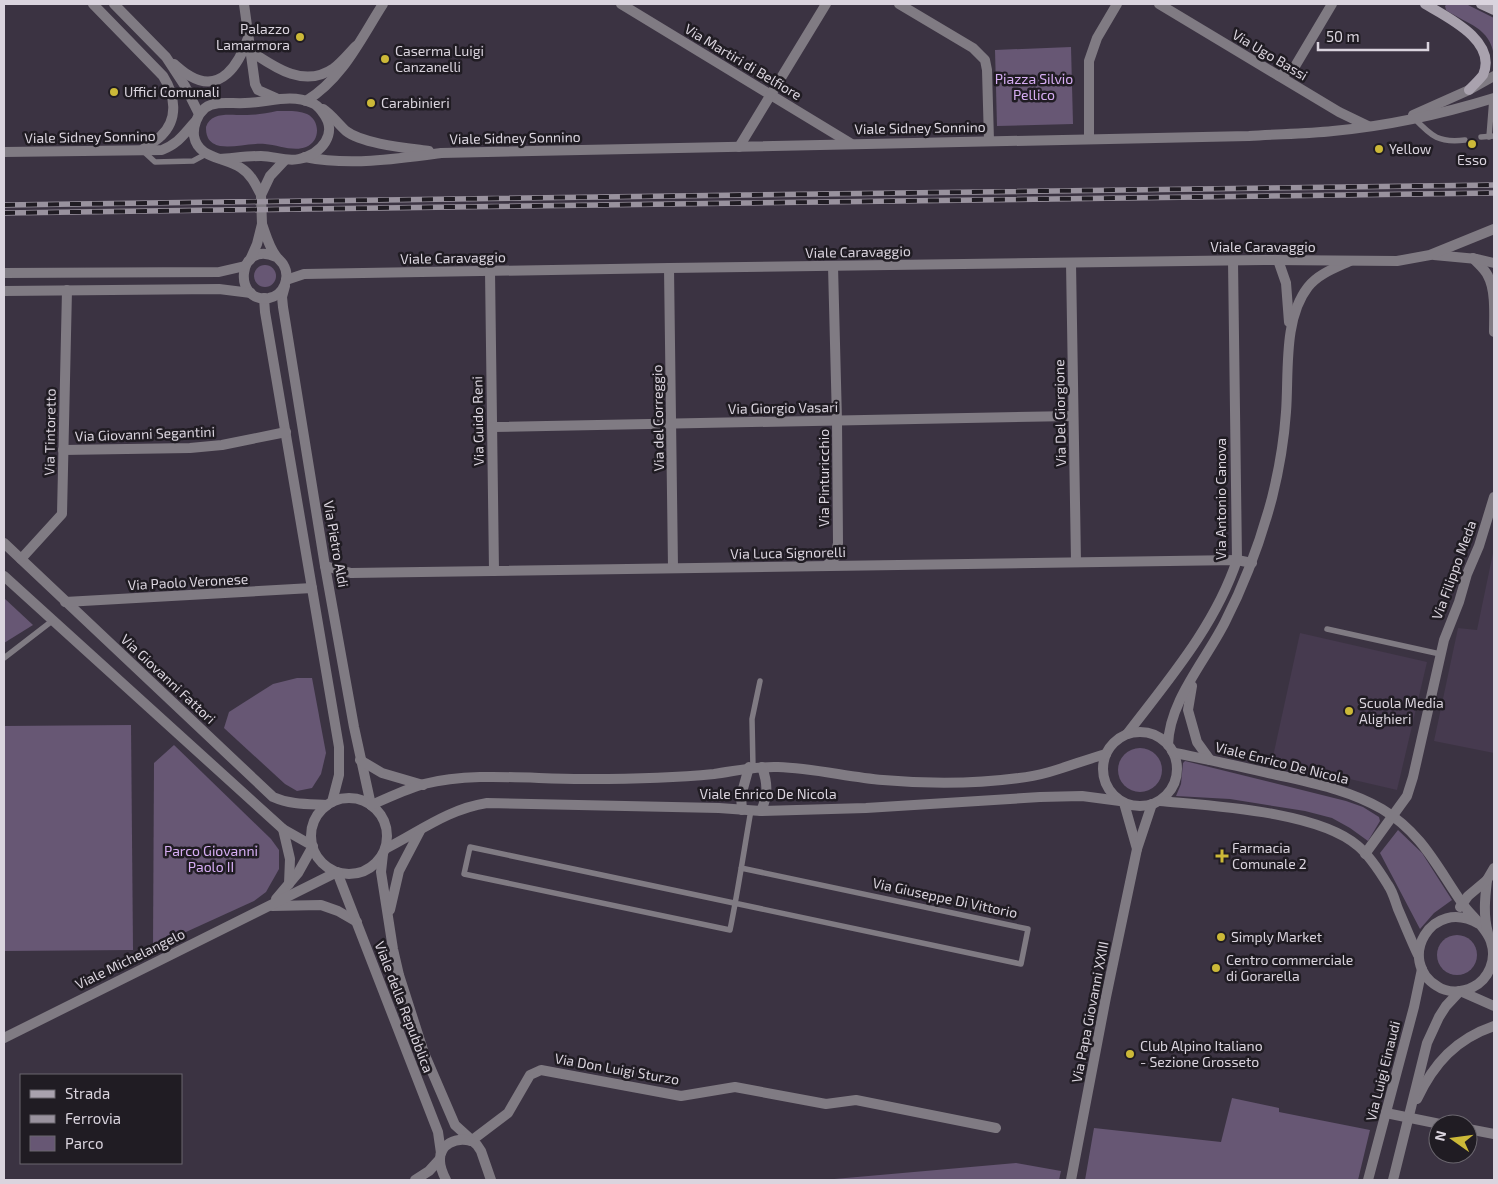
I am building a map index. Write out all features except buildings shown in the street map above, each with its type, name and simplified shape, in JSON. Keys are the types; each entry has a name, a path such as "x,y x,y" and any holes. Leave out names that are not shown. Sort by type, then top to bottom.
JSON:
{"main road":[{"path":"1425,4 1472,33 1484,46 1487,55 1486,67 1483,75 1469,90"},
{"path":"1481,4 1494,10"}],"street":[{"path":"93,4 156,68 170,86 174,107 171,122 161,137 142,150"},
{"path":"114,4 166,58 190,76 207,81 217,81 230,72 238,62 248,38"},
{"path":"244,4 254,84 258,90 276,98"},
{"path":"306,101 334,80 383,4"},
{"name":"Via Martiri di Belfiore","path":"620,4 850,143"},
{"path":"739,147 826,4"},
{"path":"899,4 973,48 984,60 987,70 989,141"},
{"path":"1089,138 1088,61 1097,38 1117,4"},
{"name":"Via Ugo Bassi","path":"1159,4 1339,112 1368,126"},
{"path":"1278,76 1294,68 1332,4"},
{"path":"249,50 271,65 296,76 306,77 315,76 334,68 356,46"},
{"path":"166,58 185,86 198,117"},
{"path":"156,68 185,86"},
{"name":"Viale Sidney Sonnino","path":"1398,121 1469,90 1494,76"},
{"path":"251,293 244,280 262,224 261,195 254,181 241,168 206,154 197,146 194,134 198,117 213,104 246,103 276,98"},
{"name":"Viale Sidney Sonnino","path":"276,98 306,101 318,106 329,113 346,131 358,137 376,142 441,153"},
{"name":"Viale Sidney Sonnino","path":"220,159 263,156 285,160 305,158 360,160 404,158 441,153 1249,136 1330,132 1439,114 1493,99"},
{"path":"305,158 321,148 328,140 330,131 328,122 318,106"},
{"name":"Viale Sidney Sonnino","path":"4,152 162,150 176,144 185,136 198,117"},
{"path":"261,195 270,176 285,160"},
{"path":"262,224 276,257 284,265 286,283"},
{"name":"Viale Caravaggio","path":"264,298 276,295 286,283 304,274 1278,260 1396,261 1430,254 1494,229"},
{"path":"4,273 219,272 248,263 262,254 276,257"},
{"name":"Viale Caravaggio","path":"1430,254 1473,258 1494,263"},
{"path":"1473,258 1490,278 1494,304 1494,332"},
{"path":"1156,802 1168,793 1174,784 1177,773 1176,761 1170,748 1168,735 1174,713 1224,625 1246,579 1263,534 1277,476 1286,414 1290,333 1286,283 1278,260"},
{"name":"Via Antonio Canova","path":"1127,734 1175,673 1215,612 1237,560 1233,261"},
{"path":"1290,333 1297,303 1309,286 1326,272 1350,261"},
{"name":"Via Del Giorgione","path":"1071,263 1076,562"},
{"name":"Via Pinturicchio","path":"826,566 835,557 838,543 833,266"},
{"name":"Via del Correggio","path":"669,268 673,568"},
{"name":"Via Guido Reni","path":"490,271 494,571"},
{"name":"Via Pietro Aldi","path":"286,283 282,297 282,307 325,566 360,760 371,805"},
{"path":"4,291 219,289 251,293 264,298 339,747 339,775 329,804 315,821 312,829 313,846"},
{"name":"Via Tintoretto","path":"21,559 62,514 67,290"},
{"name":"Via Giorgio Vasari","path":"492,427 1074,416"},
{"name":"Via Giovanni Segantini","path":"63,450 190,448 222,445 286,432"},
{"name":"Via Filippo Meda","path":"1365,854 1407,796 1440,654 1467,574 1479,546 1494,496"},
{"name":"Via Giovanni Fattori","path":"4,544 274,797 294,803 329,804"},
{"name":"Via Luca Signorelli","path":"325,566 351,573 1237,560 1252,563"},
{"path":"4,576 283,829 313,846"},
{"name":"Via Paolo Veronese","path":"65,602 312,588"},
{"path":"1193,678 1188,710 1198,742 1210,760"},
{"path":"1170,748 1160,738 1149,733 1138,732 1127,734 1111,746 1103,764 1104,780 1112,794 1122,802 1134,806 1156,802 1206,804 1288,817 1317,825 1342,835 1358,846 1389,886 1422,969 1428,979 1448,991 1460,991 1494,1006"},
{"name":"Viale Enrico De Nicola","path":"1170,748 1175,753 1326,786 1358,796 1406,826 1433,856 1462,904 1488,936 1494,951 1488,973 1481,982 1471,988 1460,991"},
{"name":"Viale Enrico De Nicola","path":"371,805 423,784 473,777 652,778 779,767 883,780 932,783 982,782 1050,773 1106,754"},
{"name":"Viale Enrico De Nicola","path":"360,760 382,773 423,784"},
{"path":"755,768 767,780 767,798 751,810 741,796 755,768"},
{"name":"Viale Enrico De Nicola","path":"384,852 452,812 470,806 487,804 542,803 751,810 866,808 1082,796 1122,802"},
{"path":"329,804 348,798 364,801 371,805"},
{"path":"1122,802 1137,849"},
{"name":"Via Papa Giovanni XXIII","path":"1071,1180 1137,849 1156,802"},
{"name":"Viale della Repubblica","path":"371,805 386,825 387,840 381,872 388,924 399,975 424,1053 455,1125 481,1151 491,1180"},
{"path":"283,829 290,859 288,886"},
{"path":"388,924 391,901 399,871 421,830"},
{"name":"Viale della Repubblica","path":"313,846 319,859 337,872 357,922 438,1132 441,1167 446,1180"},
{"name":"Viale Michelangelo","path":"269,906 298,873 313,846"},
{"path":"337,872 350,874 363,871 374,865 384,852"},
{"path":"1454,917 1468,896 1487,880 1494,868"},
{"name":"Viale Michelangelo","path":"4,1038 337,872"},
{"path":"1487,880 1484,904 1488,936"},
{"name":"Viale Michelangelo","path":"269,906 321,905 338,911 357,922"},
{"path":"1419,958 1424,934 1442,919 1463,917 1478,924"},
{"name":"Via Luigi Einaudi","path":"1368,1180 1422,969"},
{"path":"1393,1180 1418,1076 1432,1031 1446,1006 1460,991"},
{"path":"1408,1118 1426,1080 1451,1049 1474,1034 1494,1026"},
{"name":"Via Don Luigi Sturzo","path":"471,1141 508,1112 530,1075 542,1070 681,1096 735,1087 826,1104 856,1100 996,1128"},
{"path":"1386,1113 1428,1122"},
{"path":"1478,1131 1494,1134"},
{"path":"415,1180 429,1171 444,1147 457,1139 471,1141"}],"lane":[{"path":"1482,137 1492,137 1493,99"},
{"path":"1414,118 1435,137 1449,142 1465,140"},
{"path":"142,150 155,162 193,161 206,154"},
{"path":"4,658 52,621"},
{"path":"1327,629 1440,654"},
{"path":"755,768 752,719 760,681"},
{"name":"Via Giuseppe Di Vittorio","path":"741,868 1028,929 1021,964 736,903 470,847 464,874 730,930 736,903 741,868 751,810"}],"shaded area":[{"path":"1494,548 1494,753 1434,741 1458,628 1477,630"},
{"name":"Scuola Media Alighieri","path":"1300,633 1427,662 1397,790 1272,761"}],"green space":[{"path":"1447,4 1468,5 1494,18 1494,56 1492,46 1483,33 1446,10 1445,6"},
{"name":"Piazza Silvio Pellico","path":"1071,47 1073,124 997,126 995,50"},
{"path":"277,111 300,112 311,117 317,130 311,144 296,149 265,144 220,146 210,141 207,137 206,127 213,118 218,116 254,115"},
{"path":"265,265 273,268 276,276 273,284 265,287 257,284 254,276 257,268"},
{"path":"4,598 33,625 4,643"},
{"path":"297,678 312,678 326,753 321,774 312,788 297,791 285,784 224,728 229,712 273,684"},
{"path":"131,725 133,950 4,951 4,726"},
{"name":"Parco Giovanni Paolo II","path":"174,745 271,839 279,850 279,869 266,892 254,901 153,947 154,763"},
{"path":"1144,748 1156,754 1161,761 1161,779 1156,786 1149,791 1136,792 1128,789 1121,782 1118,766 1121,758 1128,751"},
{"path":"1185,761 1346,801 1363,807 1379,817 1380,821 1368,841 1332,818 1305,811 1230,799 1176,796 1181,784 1183,763"},
{"path":"1398,830 1422,853 1452,900 1434,913 1420,929 1380,853"},
{"path":"1461,935 1468,938 1474,944 1477,955 1476,963 1468,972 1461,975 1453,975 1446,972 1438,963 1437,951 1440,944 1449,936"},
{"path":"1232,1098 1279,1108 1279,1112 1370,1130 1358,1180 1085,1180 1094,1128 1221,1142"},
{"path":"1016,1163 1061,1171 1059,1180 823,1180"}],"railway":[{"path":"4,205 1494,185"},
{"path":"4,213 1494,193"}],"place":[{"name":"Palazzo Lamarmora","path":"300,37"},
{"name":"Caserma Luigi Canzanelli","path":"385,59"},
{"name":"Uffici Comunali","path":"114,92"},
{"name":"Carabinieri","path":"371,103"},
{"name":"Esso","path":"1472,144"},
{"name":"Yellow","path":"1379,149"},
{"name":"Scuola Media Alighieri","path":"1349,711"},
{"name":"Farmacia Comunale 2","path":"1222,856"},
{"name":"Simply Market","path":"1221,937"},
{"name":"Centro commerciale di Gorarella","path":"1216,968"},
{"name":"Club Alpino Italiano - Sezione Grosseto","path":"1130,1054"}]}
